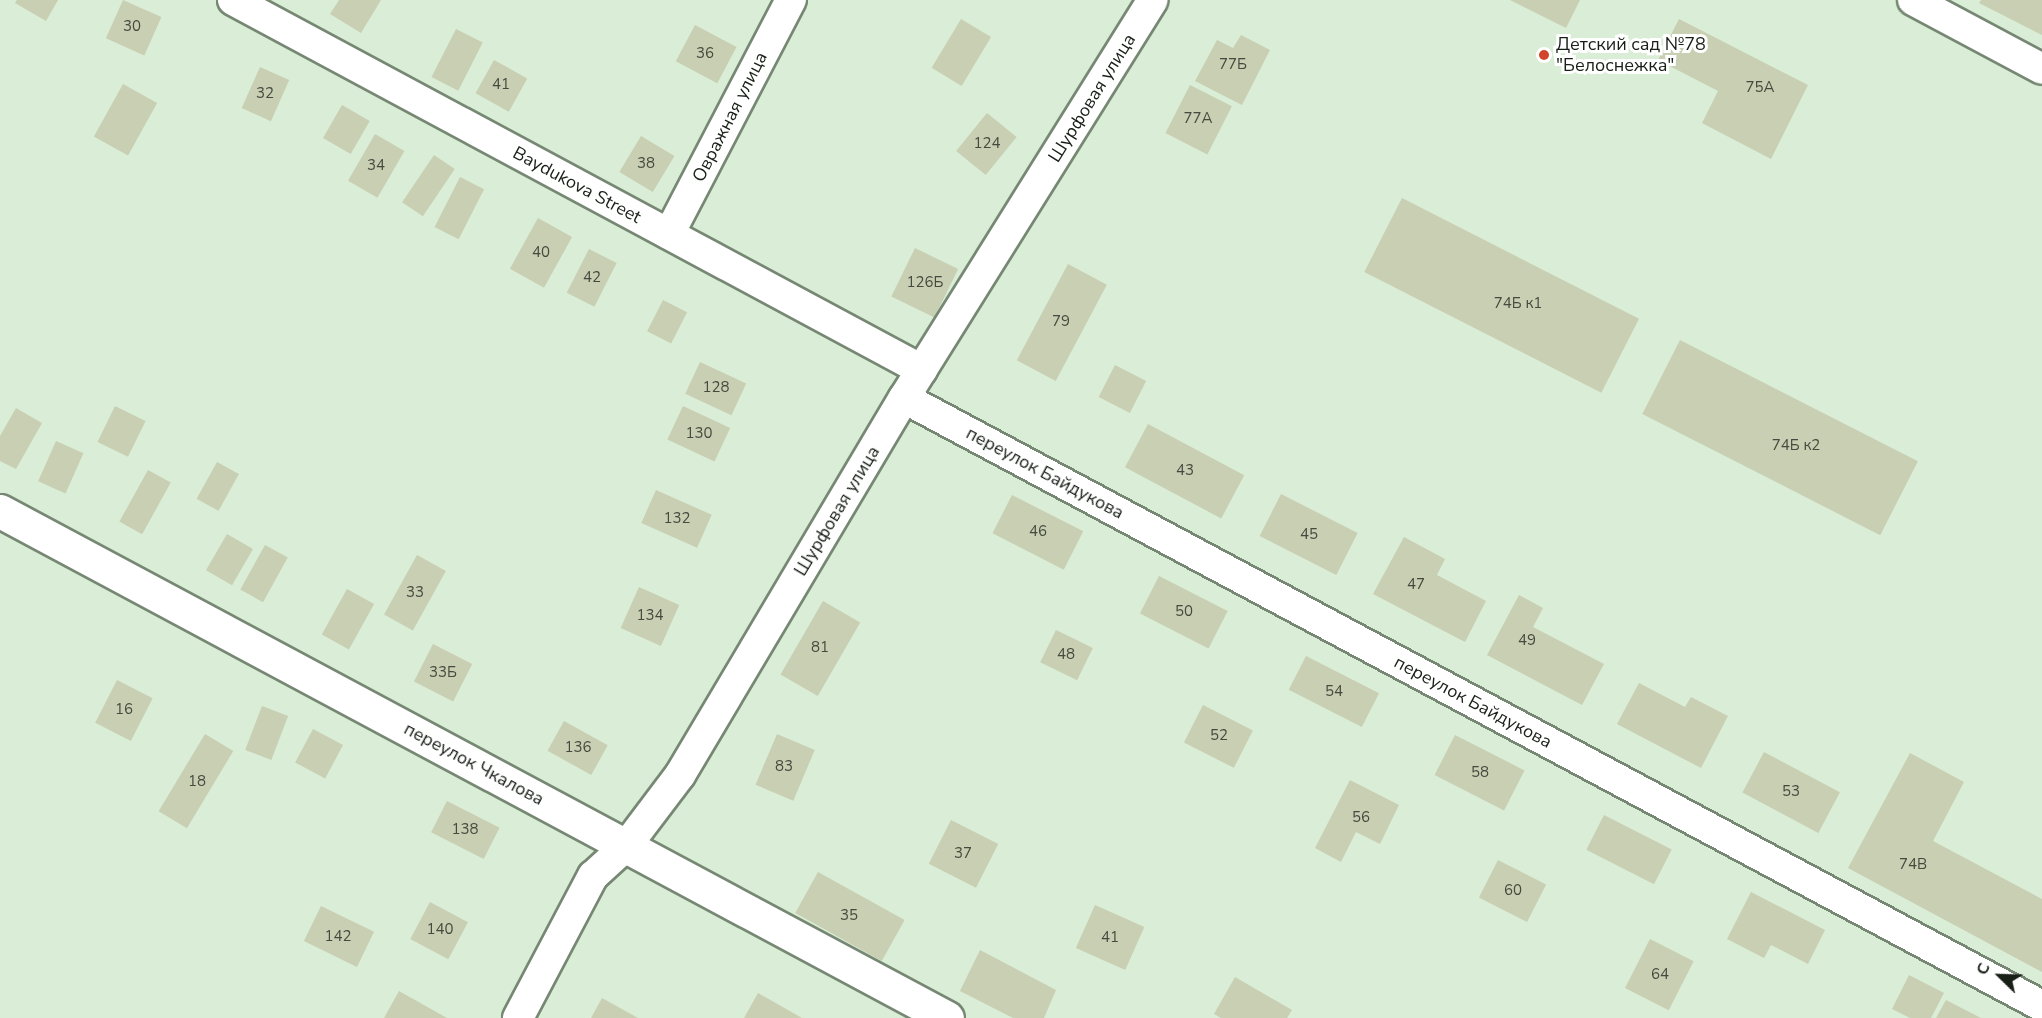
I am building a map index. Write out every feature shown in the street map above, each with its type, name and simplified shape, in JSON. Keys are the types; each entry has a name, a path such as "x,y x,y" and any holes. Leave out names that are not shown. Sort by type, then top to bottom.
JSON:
{"street":[{"name":"Baydukova Street","path":"233,0 922,370"},
{"name":"Овражная улица","path":"669,234 790,0"},
{"name":"Шурфовая улица","path":"518,1018 593,876 627,845 680,775 904,398 1153,0"},
{"path":"1913,0 2042,69"},
{"name":"переулок Байдукова","path":"904,398 2042,1006"},
{"name":"переулок Чкалова","path":"0,511 947,1018"}],"building":[{"path":"17,0 58,0 46,21 15,3"},
{"path":"123,0 161,17 144,55 106,38"},
{"path":"339,0 381,0 361,33 330,14"},
{"path":"1510,0 1580,0 1566,28"},
{"path":"1981,0 2042,0 2042,35 1979,3"},
{"path":"961,19 991,37 962,86 932,68"},
{"path":"1679,19 1808,85 1771,159 1702,123 1718,91 1658,60"},
{"path":"695,25 736,47 717,83 676,61"},
{"path":"456,29 483,43 458,91 431,77"},
{"path":"1241,35 1270,50 1242,105 1195,81 1217,40 1233,48"},
{"path":"494,60 527,78 509,112 476,93"},
{"path":"260,67 289,80 271,121 242,108"},
{"path":"123,84 157,103 128,155 94,136"},
{"path":"1190,85 1232,106 1207,154 1165,133"},
{"path":"342,105 370,121 351,154 323,138"},
{"path":"987,113 1017,137 986,175 956,151"},
{"path":"375,134 404,151 377,198 348,181"},
{"path":"641,136 674,156 653,192 619,172"},
{"path":"434,155 455,169 423,216 402,202"},
{"path":"460,177 484,189 459,239 435,227"},
{"path":"1402,198 1639,319 1601,393 1364,272"},
{"path":"538,218 572,237 544,288 510,269"},
{"path":"915,248 958,269 934,318 891,297"},
{"path":"589,249 617,263 594,307 567,293"},
{"path":"1068,264 1107,285 1056,381 1017,360"},
{"path":"663,300 687,312 671,343 647,331"},
{"path":"1680,340 1918,461 1880,535 1642,414"},
{"path":"700,362 746,384 731,415 685,394"},
{"path":"1115,365 1146,381 1130,413 1099,397"},
{"path":"115,406 146,421 128,457 97,442"},
{"path":"683,406 730,428 714,462 667,440"},
{"path":"16,408 42,423 16,469 0,461 0,436"},
{"path":"1148,424 1244,475 1221,518 1125,467"},
{"path":"56,441 83,453 66,493 38,481"},
{"path":"217,462 239,474 219,511 197,499"},
{"path":"148,470 171,483 142,534 119,522"},
{"path":"656,490 712,515 697,548 641,523"},
{"path":"1281,494 1358,533 1336,575 1260,536"},
{"path":"1012,495 1083,531 1064,570 992,533"},
{"path":"227,534 253,549 232,585 206,570"},
{"path":"1404,537 1445,559 1437,575 1486,601 1465,642 1373,594"},
{"path":"265,545 288,558 263,602 240,590"},
{"path":"417,555 446,571 413,630 384,614"},
{"path":"1159,576 1228,611 1209,648 1140,613"},
{"path":"639,587 679,605 661,646 621,628"},
{"path":"347,589 374,604 349,650 322,634"},
{"path":"1519,595 1543,608 1533,627 1604,664 1582,705 1487,655"},
{"path":"823,601 860,622 818,696 780,675"},
{"path":"1056,630 1093,648 1077,680 1040,662"},
{"path":"433,644 472,664 453,701 414,681"},
{"path":"1306,656 1379,693 1362,727 1289,690"},
{"path":"117,680 153,698 131,741 95,723"},
{"path":"1639,683 1685,707 1691,697 1728,716 1701,768 1617,724"},
{"path":"1203,705 1253,730 1234,768 1184,742"},
{"path":"262,706 288,716 271,760 245,750"},
{"path":"564,721 608,745 591,775 548,751"},
{"path":"313,729 343,745 325,779 295,763"},
{"path":"205,734 233,751 187,828 159,811"},
{"path":"777,734 815,750 793,801 756,785"},
{"path":"1455,735 1524,770 1504,811 1435,775"},
{"path":"1764,752 1840,792 1818,833 1742,793"},
{"path":"1910,753 1964,782 1933,841 2042,899 2042,972 1848,868"},
{"path":"1350,780 1399,805 1380,844 1356,832 1341,862 1315,848"},
{"path":"447,801 500,828 484,859 431,832"},
{"path":"1604,815 1672,850 1654,884 1586,850"},
{"path":"951,820 998,844 976,888 929,864"},
{"path":"1498,860 1546,885 1527,922 1479,897"},
{"path":"818,872 905,920 882,961 795,913"},
{"path":"1751,892 1825,930 1808,964 1771,945 1764,958 1727,939"},
{"path":"430,902 468,922 448,959 410,939"},
{"path":"1095,905 1144,927 1125,970 1076,948"},
{"path":"321,906 374,932 357,967 304,941"},
{"path":"1650,939 1694,961 1669,1010 1625,988"},
{"path":"980,950 1056,990 1044,1018 1013,1018 960,991"},
{"path":"1909,975 1944,993 1931,1018 1910,1018 1892,1009"},
{"path":"1235,977 1292,1010 1287,1018 1221,1018 1214,1014"},
{"path":"399,991 447,1018 384,1018"},
{"path":"758,993 802,1018 744,1018"},
{"path":"602,998 638,1018 591,1018"},
{"path":"1946,1000 1981,1018 1936,1018"}],"place":[{"name":"Детский сад №78 \"Белоснежка\"","path":"1544,55"}]}
